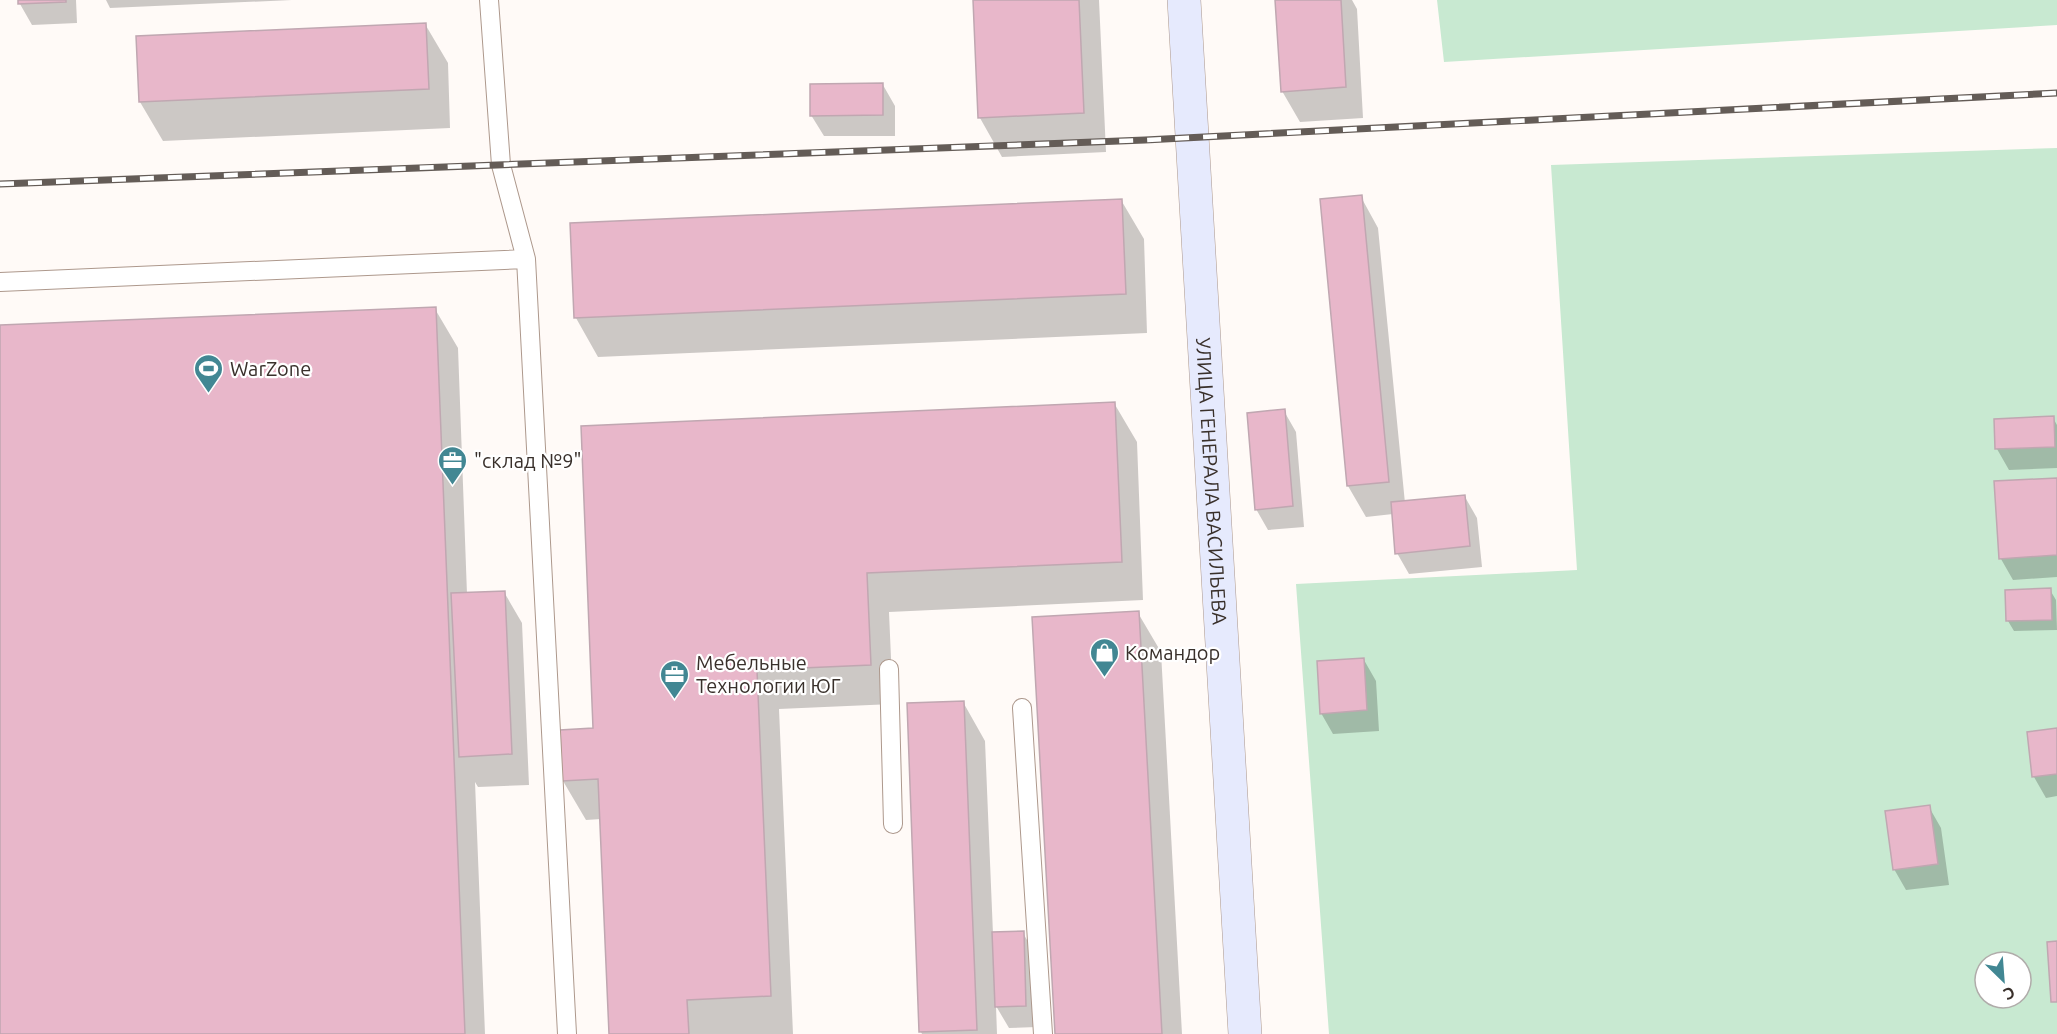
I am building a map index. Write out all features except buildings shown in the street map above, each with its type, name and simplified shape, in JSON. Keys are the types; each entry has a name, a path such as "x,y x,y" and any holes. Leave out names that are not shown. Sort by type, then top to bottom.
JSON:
{"main road":[{"name":"УЛИЦА ГЕНЕРАЛА ВАСИЛЬЕВА","path":"1184,0 1245,1034"}],"lane":[{"path":"489,0 501,165 526,260 567,1034"},
{"path":"0,282 526,260"},
{"path":"890,669 893,824"},
{"path":"1022,708 1043,1034"}],"green space":[{"path":"1437,0 2057,0 2057,25 1444,62"},
{"path":"2057,148 2057,1034 1329,1034 1296,584 1577,570 1551,165"}],"railway":[{"path":"0,184 1145,140 2057,93"}],"place":[{"name":"WarZone","path":"209,394"},
{"name":"\"склад №9\"","path":"453,486"},
{"name":"Командор","path":"1104,678"},
{"name":"Мебельные Технологии ЮГ","path":"675,700"}]}
